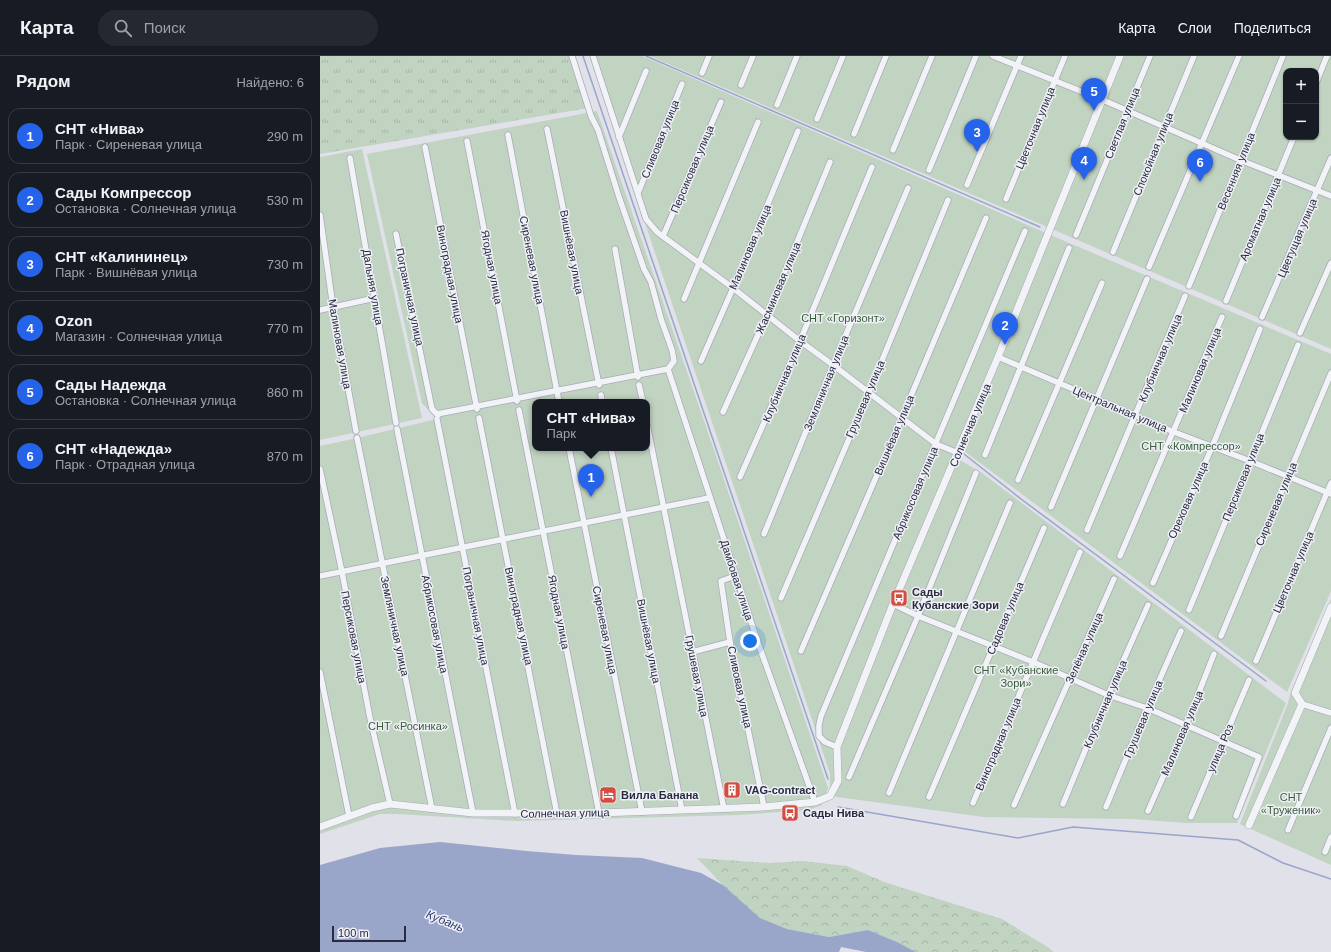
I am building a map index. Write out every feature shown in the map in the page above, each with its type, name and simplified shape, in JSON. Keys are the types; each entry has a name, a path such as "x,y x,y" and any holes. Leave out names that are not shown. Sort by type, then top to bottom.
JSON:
{"street":[{"path":"438,416 477,405 517,400 557,388 638,376 668,369 674,361 651,282 644,269 598,130 591,116 572,56"},
{"path":"593,56 646,219 657,232 733,288 936,444 958,453"},
{"path":"702,74 709,56"},
{"path":"741,85 753,56"},
{"path":"777,105 797,56"},
{"path":"817,119 843,56"},
{"path":"854,134 886,56"},
{"path":"893,150 932,56"},
{"path":"929,170 976,56"},
{"path":"993,56 1103,100 1240,160 1331,196"},
{"path":"967,185 1020,56"},
{"name":"Цветочная улица","path":"1006,199 1065,56"},
{"name":"Солнечная улица","path":"320,827 372,808 390,804 473,813 558,814 764,807 815,802 830,796 838,780 837,747 892,604 998,357 1120,56"},
{"name":"Светлая улица","path":"1076,235 1150,56"},
{"name":"Спокойная улица","path":"1113,252 1194,56"},
{"path":"1149,267 1239,56"},
{"name":"Весенняя улица","path":"1189,286 1283,56"},
{"path":"1319,76 1327,56"},
{"path":"619,137 646,71"},
{"name":"Сливовая улица","path":"638,193 682,84"},
{"name":"Персиковая улица","path":"663,236 720,102"},
{"path":"684,298 758,122"},
{"name":"Вишнёвая улица","path":"547,128 598,381"},
{"name":"Малиновая улица","path":"701,361 798,131"},
{"name":"Сиреневая улица","path":"508,135 559,399"},
{"name":"Ароматная улица","path":"1226,301 1293,140"},
{"name":"Ягодная улица","path":"467,141 517,400"},
{"name":"Виноградная улица","path":"425,147 477,405"},
{"name":"Дальняя улица","path":"350,158 397,429"},
{"name":"Цветущая улица","path":"1262,317 1331,158"},
{"name":"Жасминовая улица","path":"723,412 767,315 830,162"},
{"name":"Клубничная улица","path":"740,478 800,341 872,167"},
{"name":"Земляничная улица","path":"764,534 833,365 908,188"},
{"name":"Грушевая улица","path":"781,598 869,392 948,200"},
{"name":"Малиновая улица","path":"320,215 333,307 355,428"},
{"name":"Вишнёвая улица","path":"801,651 986,218"},
{"name":"Абрикосовая улица","path":"837,747 825,742 819,736 821,716 1025,231"},
{"name":"Пограничная улица","path":"396,234 432,408 438,416 462,548 515,814"},
{"path":"985,455 1069,248"},
{"path":"615,249 638,376"},
{"path":"1300,333 1331,263"},
{"path":"1051,507 1147,279"},
{"path":"1018,480 1102,283"},
{"name":"Клубничная улица","path":"1087,530 1185,296"},
{"path":"320,310 375,298"},
{"name":"Малиновая улица","path":"1120,556 1222,317"},
{"name":"Ореховая улица","path":"1153,582 1212,447 1260,329"},
{"name":"Персиковая улица","path":"1189,610 1298,345"},
{"name":"Центральная улица","path":"998,357 1135,416 1329,493"},
{"name":"Дамбовая улица","path":"668,369 756,640 815,802"},
{"name":"Сиреневая улица","path":"1221,636 1331,373"},
{"path":"639,386 642,399"},
{"path":"601,394 602,399"},
{"name":"Ягодная улица","path":"519,410 599,813"},
{"name":"Виноградная улица","path":"479,418 558,814"},
{"name":"Абрикосовая улица","path":"397,429 473,813"},
{"name":"Грушевая улица","path":"650,440 724,809"},
{"name":"Земляничная улица","path":"358,441 432,809"},
{"name":"Сиреневая улица","path":"570,451 642,812"},
{"name":"Вишнёвая улица","path":"612,451 682,810"},
{"name":"Персиковая улица","path":"320,468 370,718 390,804"},
{"path":"849,777 918,616 976,473"},
{"name":"Цветочная улица","path":"1256,661 1329,493 1331,483"},
{"path":"320,576 709,498"},
{"path":"889,793 1010,503"},
{"name":"Садовая улица","path":"929,797 1044,528"},
{"name":"Виноградная улица","path":"973,803 1080,552"},
{"name":"Сливовая улица","path":"735,576 721,581 730,642 764,807"},
{"name":"Зелёная улица","path":"1014,805 1114,578"},
{"path":"892,604 1071,678 1108,695 1147,708 1259,757 1236,816"},
{"name":"Клубничная улица","path":"1063,804 1108,695 1148,605"},
{"path":"1331,607 1294,693 1302,704 1331,713"},
{"name":"Грушевая улица","path":"1106,807 1181,631"},
{"path":"692,652 730,642"},
{"name":"Малиновая улица","path":"1148,811 1186,725 1214,654"},
{"path":"320,672 349,816"},
{"name":"улица Роз","path":"1191,817 1249,680"},
{"path":"1249,825 1302,704"},
{"path":"1288,830 1331,728"},
{"path":"1325,852 1331,837"}],"green space":[{"path":"320,56 569,56 588,108 320,154"},
{"path":"590,56 642,56 1048,234 1331,354 1331,591 1287,692 960,448 956,458 982,473 1286,703 1237,823 1186,823 1133,819 984,817 830,796 830,774"},
{"path":"650,56 1331,56 1331,349"},
{"name":"СНТ «Росинка»","path":"597,111 713,447 828,788 822,805 809,810 739,815 516,821 380,814 320,834 320,446 437,419 422,403 367,154"},
{"path":"362,149 422,418 320,440 320,157"},
{"name":"СНТ «Труженик»","path":"1331,599 1331,865 1240,824 1288,703 1290,694"},
{"path":"697,858 769,863 803,861 847,866 884,882 1002,919 1053,952 916,952 868,930 829,937 787,929 760,918 723,885"}],"water":[{"name":"Кубань","path":"440,842 576,855 642,858 701,873 723,885 760,918 787,929 829,937 868,930 916,952 866,952 841,947 839,952 320,952 320,865 380,848"}],"waterway":[{"path":"583,56 828,779"},
{"path":"646,56 1040,227"},
{"path":"964,454 1021,499 1266,681"},
{"path":"838,807 1018,838 1073,827 1238,840 1283,863 1331,879"}],"place":[{"name":"Сады Надежда","path":"1094,111"},
{"name":"СНТ «Калининец»","path":"977,152"},
{"name":"Ozon","path":"1084,180"},
{"name":"СНТ «Надежда»","path":"1200,182"},
{"name":"Сады Компрессор","path":"1005,345"},
{"name":"СНТ «Нива»","path":"591,497"},
{"name":"Сады Кубанские Зори","path":"899,598"},
{"name":"VAG-contract","path":"732,790"},
{"name":"Вилла Банана","path":"608,795"},
{"name":"Сады Нива","path":"790,813"}],"park label":[{"name":"СНТ «Горизонт»","path":"843,318"},
{"name":"СНТ «Компрессор»","path":"1191,446"},
{"name":"СНТ «Кубанские Зори»","path":"1016,676"}]}
